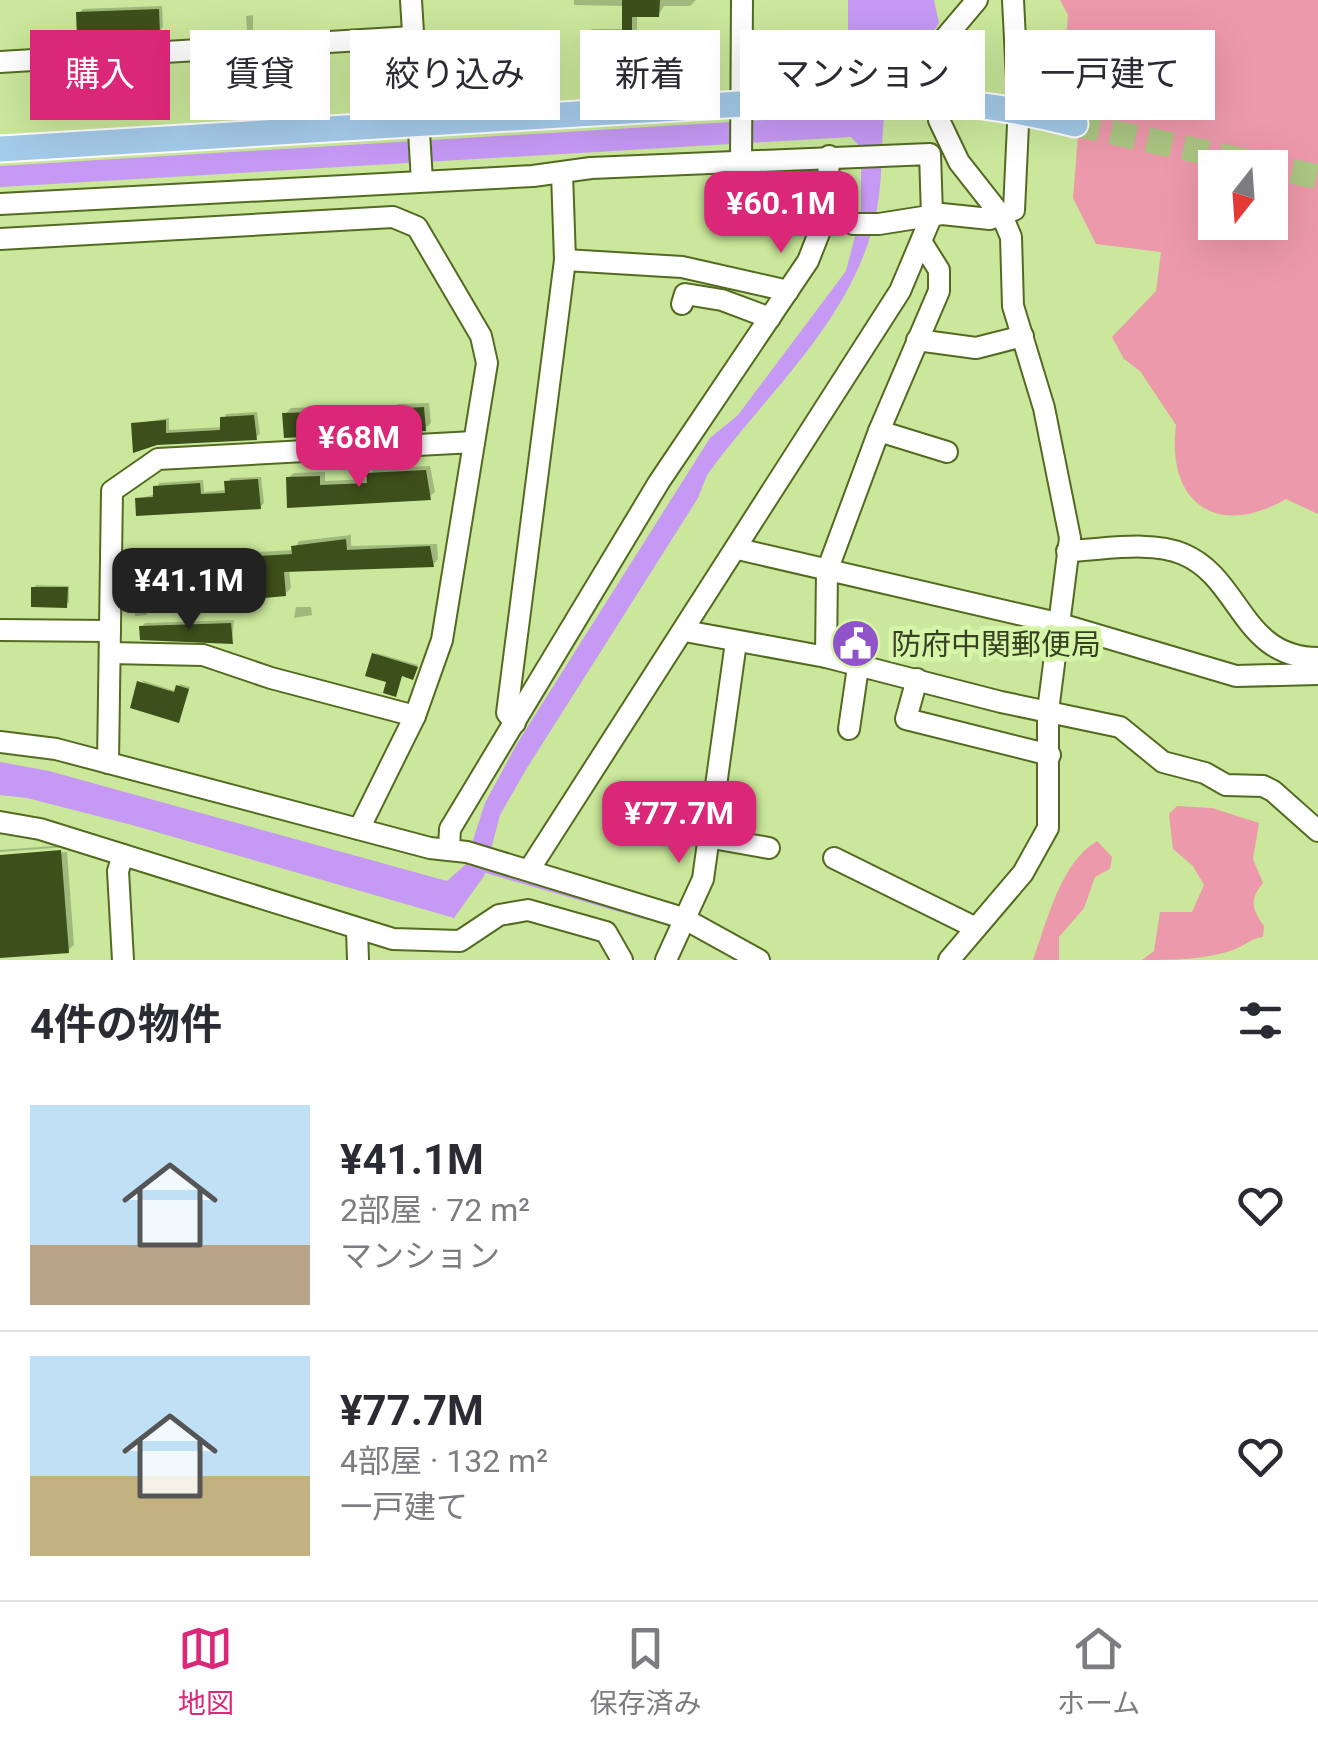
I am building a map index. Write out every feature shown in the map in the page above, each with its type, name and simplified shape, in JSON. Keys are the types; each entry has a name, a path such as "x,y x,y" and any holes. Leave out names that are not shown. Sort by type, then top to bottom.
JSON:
{"main road":[{"path":"985,105 1075,124"},
{"path":"0,149 419,124 740,112"}],"street":[{"path":"410,0 412,30"},
{"path":"741,30 742,0"},
{"path":"952,30 977,0"},
{"path":"1013,0 1015,30"},
{"path":"0,62 350,41"},
{"path":"419,120 422,177"},
{"path":"740,120 741,158"},
{"path":"941,120 958,162 1003,218 1015,259 1013,306 1064,494 1070,538 1048,711 1048,828 1022,873 948,960"},
{"path":"826,214 853,224 880,224 932,215 1003,218 1014,210 1018,125"},
{"path":"0,204 422,177 562,174 741,158 829,156 854,160 930,154 932,215 900,291 529,870"},
{"path":"458,850 450,828 659,482 808,261 826,214 829,156"},
{"path":"515,724 507,714 565,260 562,174"},
{"path":"0,238 393,217 416,227 481,336 486,364 442,640 415,716 359,829"},
{"path":"826,656 827,571 941,280 922,243"},
{"path":"565,260 682,267 788,291"},
{"path":"682,304 684,294 722,300 770,318"},
{"path":"916,340 976,348 1023,336"},
{"path":"879,431 947,452"},
{"path":"108,763 112,491 158,459 474,442"},
{"path":"1067,551 1157,548 1188,556 1202,566 1263,639 1298,658 1318,658"},
{"path":"738,549 1057,623 1236,676 1318,674"},
{"path":"0,630 110,632"},
{"path":"685,631 826,656 858,667 1120,727 1164,762 1206,772 1226,785 1263,786 1318,831"},
{"path":"666,960 683,918 690,915 703,879 736,642"},
{"path":"110,654 203,654 271,678 415,716"},
{"path":"849,729 858,667"},
{"path":"917,680 906,718 1050,755"},
{"path":"0,742 108,763 430,848 458,850 529,870 683,918 759,960"},
{"path":"0,822 123,855 404,941 460,941 511,910 542,912 606,932 622,960"},
{"path":"707,837 769,848"},
{"path":"123,855 118,871 123,960"},
{"path":"834,858 976,928"},
{"path":"357,929 358,960"}],"shaded area":[{"path":"848,0 934,0 939,23 935,30 848,30"},
{"path":"1060,0 1318,0 1318,514 1286,499 1261,511 1218,514 1201,506 1188,493 1179,475 1176,425 1140,371 1124,359 1112,337 1156,291 1161,252 1096,244 1073,198 1079,120 1215,120 1215,30 1067,30 1068,15"},
{"path":"765,120 884,120 876,214 849,287 806,352 707,475 698,498 500,815 484,876 454,918 132,825 27,798 0,795 0,762 49,771 447,881 465,865 485,803 518,742 710,438 738,415 846,271 861,213 861,148 851,137 0,187 0,166"},
{"path":"1177,806 1212,808 1259,823 1253,859 1263,883 1254,904 1264,926 1263,937 1211,956 1142,960 1154,951 1160,912 1192,912 1204,885 1193,866 1173,849 1169,814"},
{"path":"1097,841 1112,857 1110,869 1095,877 1084,908 1059,937 1059,960 1033,960 1064,878 1084,851"}],"building":[{"path":"622,0 660,0 659,17 632,17 632,30 622,30"},
{"path":"159,9 160,30 77,30 76,12"},
{"path":"424,407 426,431 284,438 282,413 316,412 317,423 390,419 389,409"},
{"path":"254,415 257,440 157,445 133,453 131,423 166,420 166,433 220,430 220,417"},
{"path":"426,470 431,500 287,508 286,477 320,476 320,485 367,483 366,473"},
{"path":"258,479 261,509 136,516 135,498 153,497 153,486 200,483 201,494 225,493 224,481"},
{"path":"346,539 347,550 430,546 434,567 284,572 286,596 264,598 262,576 137,583 135,563 292,554 291,546"},
{"path":"31,587 68,587 67,608 31,607"},
{"path":"231,623 233,644 140,640 139,626"},
{"path":"372,653 418,667 413,680 402,676 396,697 383,693 386,682 365,676"},
{"path":"137,681 174,692 176,685 189,689 179,723 130,708"},
{"path":"61,850 69,953 0,958 0,855"}],"waterway":[{"path":"486,871 648,918"}],"tunnel":[{"path":"1075,124 1318,177"}],"place":[{"name":"防府中関郵便局","path":"856,644"}]}
